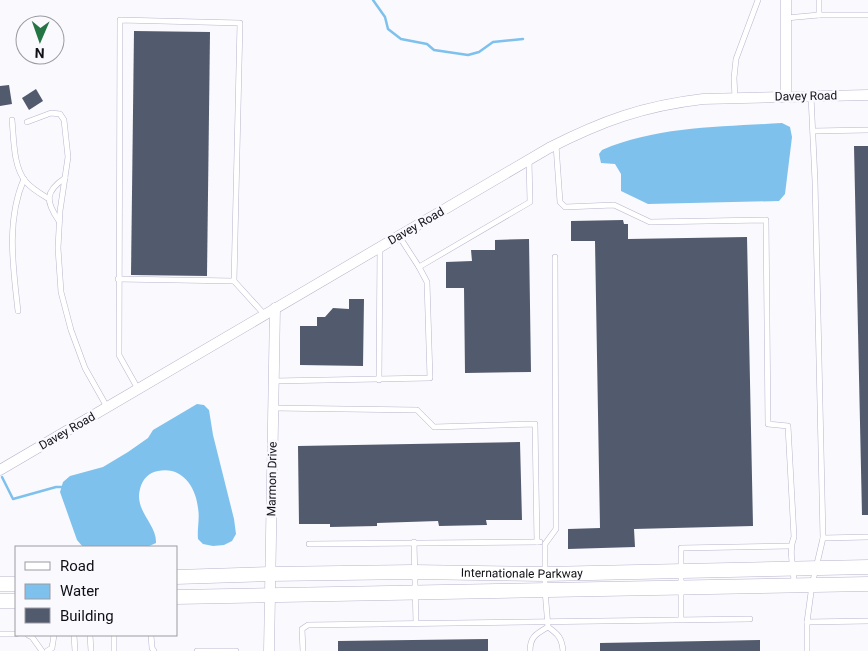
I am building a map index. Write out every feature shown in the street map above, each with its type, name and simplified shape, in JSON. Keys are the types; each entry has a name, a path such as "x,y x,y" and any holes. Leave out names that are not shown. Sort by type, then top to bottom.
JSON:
{"street":[{"path":"786,0 786,97"},
{"name":"Davey Road","path":"0,470 556,144 604,122 640,110 675,102 703,99 868,95"},
{"name":"Marmon Drive","path":"269,651 275,308"},
{"name":"Internationale Parkway","path":"178,577 415,572 545,574 868,567"},
{"path":"0,584 15,584"},
{"name":"Internationale Parkway","path":"178,597 868,584"},
{"path":"0,601 15,601"}],"lane":[{"path":"735,98 734,78 736,59 758,0"},
{"path":"819,0 819,15"},
{"path":"786,18 819,15 868,15"},
{"path":"138,389 119,356 120,20 240,23 234,281 264,314"},
{"path":"807,651 807,622 812,585 823,538 811,96"},
{"path":"27,122 52,113 60,114 64,120 68,157 58,248 59,277 71,330 84,368 107,407"},
{"path":"12,120 17,164 24,179 49,199"},
{"path":"813,131 868,130"},
{"path":"556,144 560,202 565,207 614,205 650,222 766,220 768,424 788,426 794,537 790,546 794,569 794,586"},
{"path":"418,266 530,202 529,160"},
{"path":"60,222 51,208 49,199 50,191 54,185 65,178"},
{"path":"18,310 12,254 14,216 19,191 24,179"},
{"path":"274,381 430,378 427,282 399,236"},
{"path":"379,380 380,247"},
{"path":"556,257 556,529 545,544 545,590 548,624 559,634 563,642 563,651"},
{"path":"118,279 234,281"},
{"path":"273,408 417,410 434,427 535,424 537,542"},
{"path":"823,538 868,537"},
{"path":"414,542 416,623"},
{"path":"310,544 537,542 545,544"},
{"path":"681,619 681,548 790,546"},
{"path":"303,651 302,629 308,625 416,623 548,624 681,619 750,619"},
{"path":"807,622 868,621"},
{"path":"530,651 530,643 533,636 548,624"},
{"path":"0,634 15,634"},
{"path":"30,636 42,651"},
{"path":"47,651 52,648 54,636"},
{"path":"74,636 75,651"},
{"path":"90,636 91,651"},
{"path":"114,636 114,651"},
{"path":"151,636 154,651"},
{"path":"197,651 236,651"}],"water":[{"path":"782,123 790,127 792,137 785,194 779,201 648,204 621,191 621,174 615,164 601,163 599,154 602,150 623,142 668,132"},
{"path":"197,404 204,405 209,410 213,435 234,519 236,534 232,541 224,545 213,546 203,544 198,539 199,512 197,500 191,486 181,475 167,470 149,475 144,480 140,489 140,504 153,530 156,543 149,546 82,546 77,540 60,492 63,482 70,476 103,467 148,438 153,430"}],"building":[{"path":"134,31 210,32 207,276 131,275"},
{"path":"9,85 12,104 0,106 0,86"},
{"path":"36,89 43,101 29,110 22,98"},
{"path":"854,146 868,146 868,515 862,515"},
{"path":"623,220 624,224 628,224 628,239 747,237 753,526 634,529 635,547 568,549 568,529 600,528 595,241 571,241 571,221"},
{"path":"529,239 531,372 465,373 464,288 446,288 446,262 472,261 471,250 495,250 495,240"},
{"path":"349,299 364,299 363,366 300,365 300,326 317,326 317,317 325,317 333,308 349,309"},
{"path":"520,442 522,520 486,520 487,525 439,526 438,521 377,523 377,526 330,527 330,524 299,524 298,446"},
{"path":"488,639 488,651 338,651 338,641"},
{"path":"760,640 760,651 600,651 600,643"}],"waterway":[{"path":"373,0 385,17 388,29 401,39 427,44 434,50 468,55 479,52 493,42 523,39"},
{"path":"2,477 13,499 62,487"}]}
